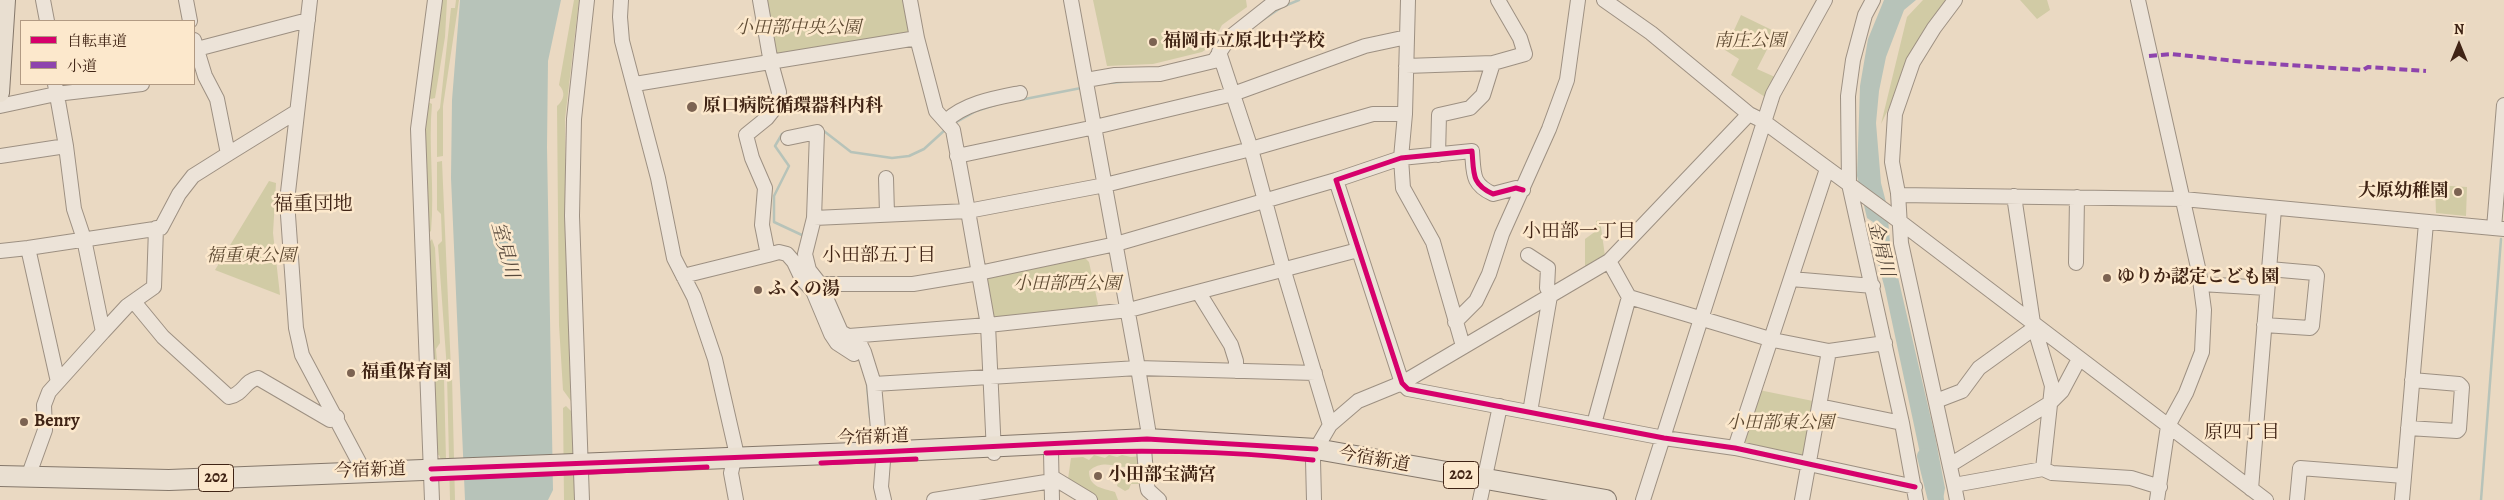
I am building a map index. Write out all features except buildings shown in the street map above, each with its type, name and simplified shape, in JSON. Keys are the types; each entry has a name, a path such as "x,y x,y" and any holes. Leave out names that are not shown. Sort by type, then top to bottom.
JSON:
{"highway":[{"name":"今宿新道","path":"0,487 170,489 432,474 734,461 882,457 1146,444 1244,452 1314,454 1482,489 1555,500"},
{"name":"今宿新道","path":"994,450 1052,452 1146,444"},
{"name":"今宿新道","path":"0,476 169,480 362,471 432,474"},
{"name":"今宿新道","path":"1482,489 1606,500"}],"main road":[{"path":"0,93 6,0"}],"street":[{"path":"44,0 47,20"},
{"path":"186,0 190,20"},
{"path":"310,0 287,201 296,328 302,355 337,417 362,471"},
{"path":"432,500 418,129 435,0"},
{"path":"582,500 572,216 574,119 587,0"},
{"path":"621,0 622,41 658,178 674,258 694,297 714,359 736,451 731,473 736,500"},
{"path":"760,0 771,63 779,92 778,104 767,118 746,135 752,158 765,188 762,225 768,255"},
{"path":"910,0 917,38 936,111 949,126 968,211 988,325 992,377 994,450"},
{"path":"1071,0 1129,310 1148,429 1146,444 1148,490 1159,500"},
{"path":"1282,0 1272,4 1229,38 1222,58 1251,149 1283,268 1330,426"},
{"path":"1408,0 1405,114 1401,158 1403,188 1433,242 1463,346"},
{"path":"1406,66 1493,63 1525,54 1520,38 1498,0"},
{"path":"1455,322 1476,301 1489,274 1502,234 1523,190 1567,80 1578,0"},
{"path":"1604,0 1651,33 1750,114 1763,121 1899,221 2266,500"},
{"path":"1643,500 1763,121 1773,94 1825,0"},
{"path":"1336,180 1402,383 1408,389 1664,438 1735,448 1916,493 1873,286 1849,184 1848,96 1853,60 1865,15 1873,0"},
{"path":"1954,0 1913,62 1896,114 1892,162 1898,196 1901,243 1957,500"},
{"path":"1954,485 2043,469 2052,473 2131,478 2158,494 2168,426 2186,393 2202,352 2204,310 2201,284 2183,199 2138,0"},
{"path":"228,154 217,99 199,77 195,44 308,20"},
{"path":"957,156 1095,127 1233,94 1365,46 1407,37"},
{"path":"634,84 917,38"},
{"path":"1087,85 1114,75 1160,74 1222,58"},
{"path":"1438,155 1439,115 1470,108 1483,95 1493,63"},
{"path":"0,106 56,89 125,85"},
{"path":"56,89 74,209 84,239 103,332"},
{"path":"949,126 955,113 986,100 1020,93"},
{"path":"1898,196 2183,199 2426,223 2499,228 2504,105"},
{"path":"0,251 161,228 179,194 193,176 296,112"},
{"path":"814,218 968,211 1105,185 1251,149 1373,114 1405,114"},
{"path":"1314,500 1314,454 1330,426 1358,401 1402,383 1608,261 1750,114"},
{"path":"788,138 817,132 814,218 805,254 809,270 820,284 841,332 859,342 862,347 874,384 882,457 881,487 884,500"},
{"path":"0,156 66,146"},
{"path":"820,284 913,284 979,273 1116,244 1336,180 1401,158 1472,151 1475,178 1480,188 1493,194 1516,188 1523,190"},
{"path":"1735,448 1773,340 1791,278 1827,169"},
{"path":"886,178 887,214"},
{"path":"2014,196 2033,323 2052,386 2043,469"},
{"path":"2076,263 2077,197"},
{"path":"2250,489 2274,209"},
{"path":"2402,500 2426,223"},
{"path":"28,477 45,430 44,405 49,392 127,306 135,303 154,287 156,228"},
{"path":"28,248 58,382"},
{"path":"849,336 988,325 1129,310 1199,293 1283,268 1358,250"},
{"path":"683,276 779,252 787,254 802,279 813,292 831,334 837,343 854,354"},
{"path":"1528,255 1548,268 1547,288 1551,296 1530,412"},
{"path":"1594,424 1628,297 1608,261"},
{"path":"2264,325 2310,328 2312,326 2317,276 2316,273 2269,269"},
{"path":"1791,278 1873,286"},
{"path":"2201,284 2267,288"},
{"path":"1199,293 1231,345 1236,360 1236,371"},
{"path":"1628,297 1773,340 1829,351 1885,343"},
{"path":"135,303 163,337 229,397 238,395 251,380 258,378 330,420 337,417"},
{"path":"1936,400 1962,391 1979,368 2032,329 2033,323"},
{"path":"1802,500 1829,351"},
{"path":"1950,465 2050,403 2062,391 2079,359"},
{"path":"874,384 1138,368 1315,374"},
{"path":"2408,428 2457,431 2459,429 2462,387 2459,384 2412,380"},
{"path":"1482,489 1500,406"},
{"path":"1819,406 1902,423"},
{"path":"1052,452 1052,500"},
{"path":"2297,500 2300,468 2404,476"},
{"path":"934,500 1052,479 1087,499"}],"green space":[{"path":"438,0 447,0 445,37 435,98 431,99 425,95"},
{"path":"456,0 459,0 443,106 443,156 437,157 437,112 440,108 451,8 455,8"},
{"path":"574,0 579,0 565,119 566,245 571,401 563,390 559,325 557,106 563,96 563,90 559,85"},
{"name":"小田部中央公園","path":"761,0 910,0 917,38 771,63"},
{"name":"福岡市立原北中学校","path":"1093,0 1246,0 1247,7 1222,25 1211,46 1202,52 1153,64 1107,66"},
{"path":"1923,0 1949,0 1928,28 1881,124 1907,17"},
{"path":"2020,0 2047,0 2050,10 2037,19"},
{"name":"南庄公園","path":"1741,15 1776,32 1757,69 1775,77 1765,97 1731,75 1739,59 1725,50"},
{"path":"424,100 432,104 432,215 431,231 424,237"},
{"path":"442,161 451,370 447,370 438,245 442,241 441,214 437,210 437,162"},
{"name":"福重東公園","path":"269,181 276,183 273,233 280,295 215,270"},
{"path":"2435,185 2467,187 2466,216 2436,213"},
{"path":"1600,220 1605,256 1585,267 1585,239 1596,231 1596,221"},
{"path":"432,239 435,248 440,343 436,349 438,373 444,378 446,460 441,460 439,455 434,454 425,247"},
{"name":"小田部西公園","path":"1083,256 1089,262 1098,304 1095,308 995,320 990,317 986,275"},
{"path":"447,375 452,376 455,500 450,500"},
{"name":"小田部東公園","path":"1759,390 1813,401 1804,459 1741,446"},
{"path":"566,406 573,413 576,500 564,500 563,408"},
{"path":"1094,455 1105,458 1109,455 1117,457 1122,455 1140,456 1143,484 1131,484 1129,489 1125,491 1117,486 1119,476 1127,475 1130,479 1132,467 1100,465 1089,471 1091,481 1102,488 1115,492 1118,500 1095,500 1068,479 1071,458 1083,457 1089,460"}],"water":[{"name":"室見川","path":"460,0 561,0 548,61 547,147 553,490 548,500 465,500 451,178 452,100"},
{"path":"1884,0 1916,0 1904,10 1886,57 1879,91 1876,123 1881,183 1887,206 1890,243 1935,436 1945,488 1943,500 1936,500 1935,482 1924,472 1885,289 1870,234 1873,222 1867,218 1857,176 1860,86 1868,39"}],"waterway":[{"path":"1261,21 1282,7 1299,0"},
{"path":"1109,83 1133,81"},
{"path":"1020,100 1081,88"},
{"path":"953,124 976,111 995,105"},
{"path":"820,128 851,152 892,158 909,156 924,149 946,129"},
{"path":"785,133 782,134 775,146 789,166 774,196 774,222 804,236"},
{"path":"2481,500 2501,239"},
{"path":"867,384 870,418"},
{"name":"金屑川","path":"1925,456 1936,500"}],"marked path":[{"path":"2149,56 2171,54 2245,62 2363,70 2368,67 2426,71"}],"cycle path":[{"path":"1523,190 1516,188 1493,194 1486,190 1477,182 1475,177 1472,151 1401,158 1336,180 1402,383 1408,389 1664,438 1735,448 1915,487"},
{"path":"431,469 880,452 1147,439 1316,449"},
{"path":"1046,453 1180,452 1246,454 1313,460"},
{"path":"821,463 916,459"},
{"path":"432,479 707,467"}],"place":[{"name":"福岡市立原北中学校","path":"1153,42"},
{"name":"原口病院循環器科内科","path":"692,107"},
{"name":"大原幼稚園","path":"2458,192"},
{"name":"ゆりか認定こども園","path":"2107,278"},
{"name":"ふくの湯","path":"758,290"},
{"name":"福重保育園","path":"351,373"},
{"name":"Benry","path":"24,422"},
{"name":"小田部宝満宮","path":"1098,476"}],"district":[{"name":"福重団地","path":"313,205"},
{"name":"小田部一丁目","path":"1579,232"},
{"name":"小田部五丁目","path":"879,256"},
{"name":"原四丁目","path":"2242,433"}]}
